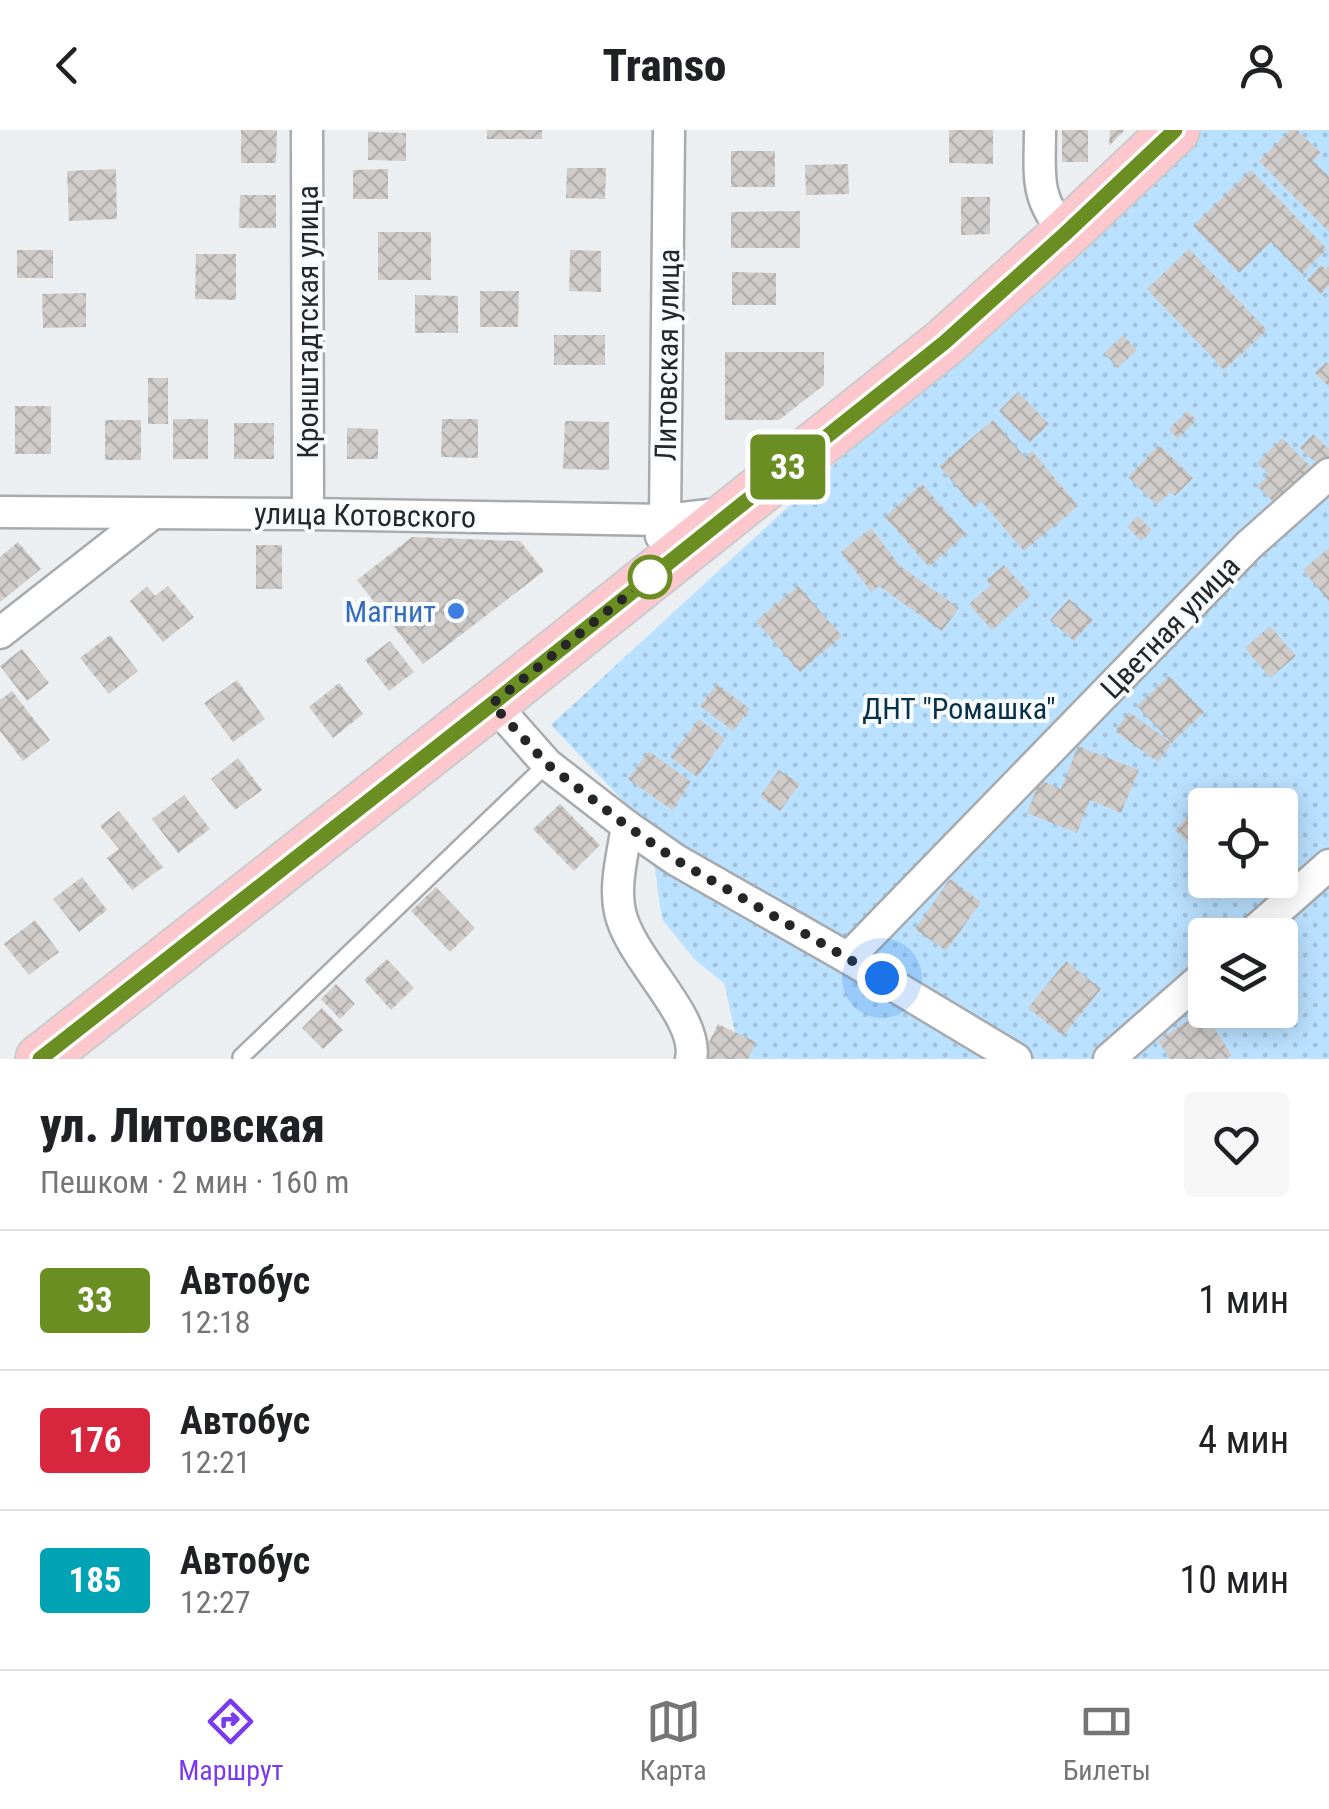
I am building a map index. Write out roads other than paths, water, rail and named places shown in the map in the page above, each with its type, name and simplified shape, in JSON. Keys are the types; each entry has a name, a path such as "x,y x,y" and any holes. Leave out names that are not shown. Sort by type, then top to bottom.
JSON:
{"main road":[{"path":"40,1059 945,342 1175,130"}],"street":[{"name":"Кронштадтская улица","path":"307,130 308,514"},
{"name":"Литовская улица","path":"650,578 665,520 669,130"},
{"path":"1040,130 1040,186 1046,208 1066,233"},
{"name":"Цветная улица","path":"848,958 1249,545 1329,474"},
{"name":"улица Котовского","path":"0,512 665,520 730,512"},
{"path":"0,634 152,514"},
{"path":"492,704 547,764 676,860 1016,1059"},
{"path":"627,826 619,884 620,913 640,957 688,1026 691,1059"},
{"path":"1269,918 1329,866"},
{"path":"1110,1059 1188,990"}],"lane":[{"path":"241,1057 547,764"}],"place":[{"name":"Магнит","path":"456,611"}],"park label":[{"name":"ДНТ \"Ромашка\"","path":"959,708"}]}
